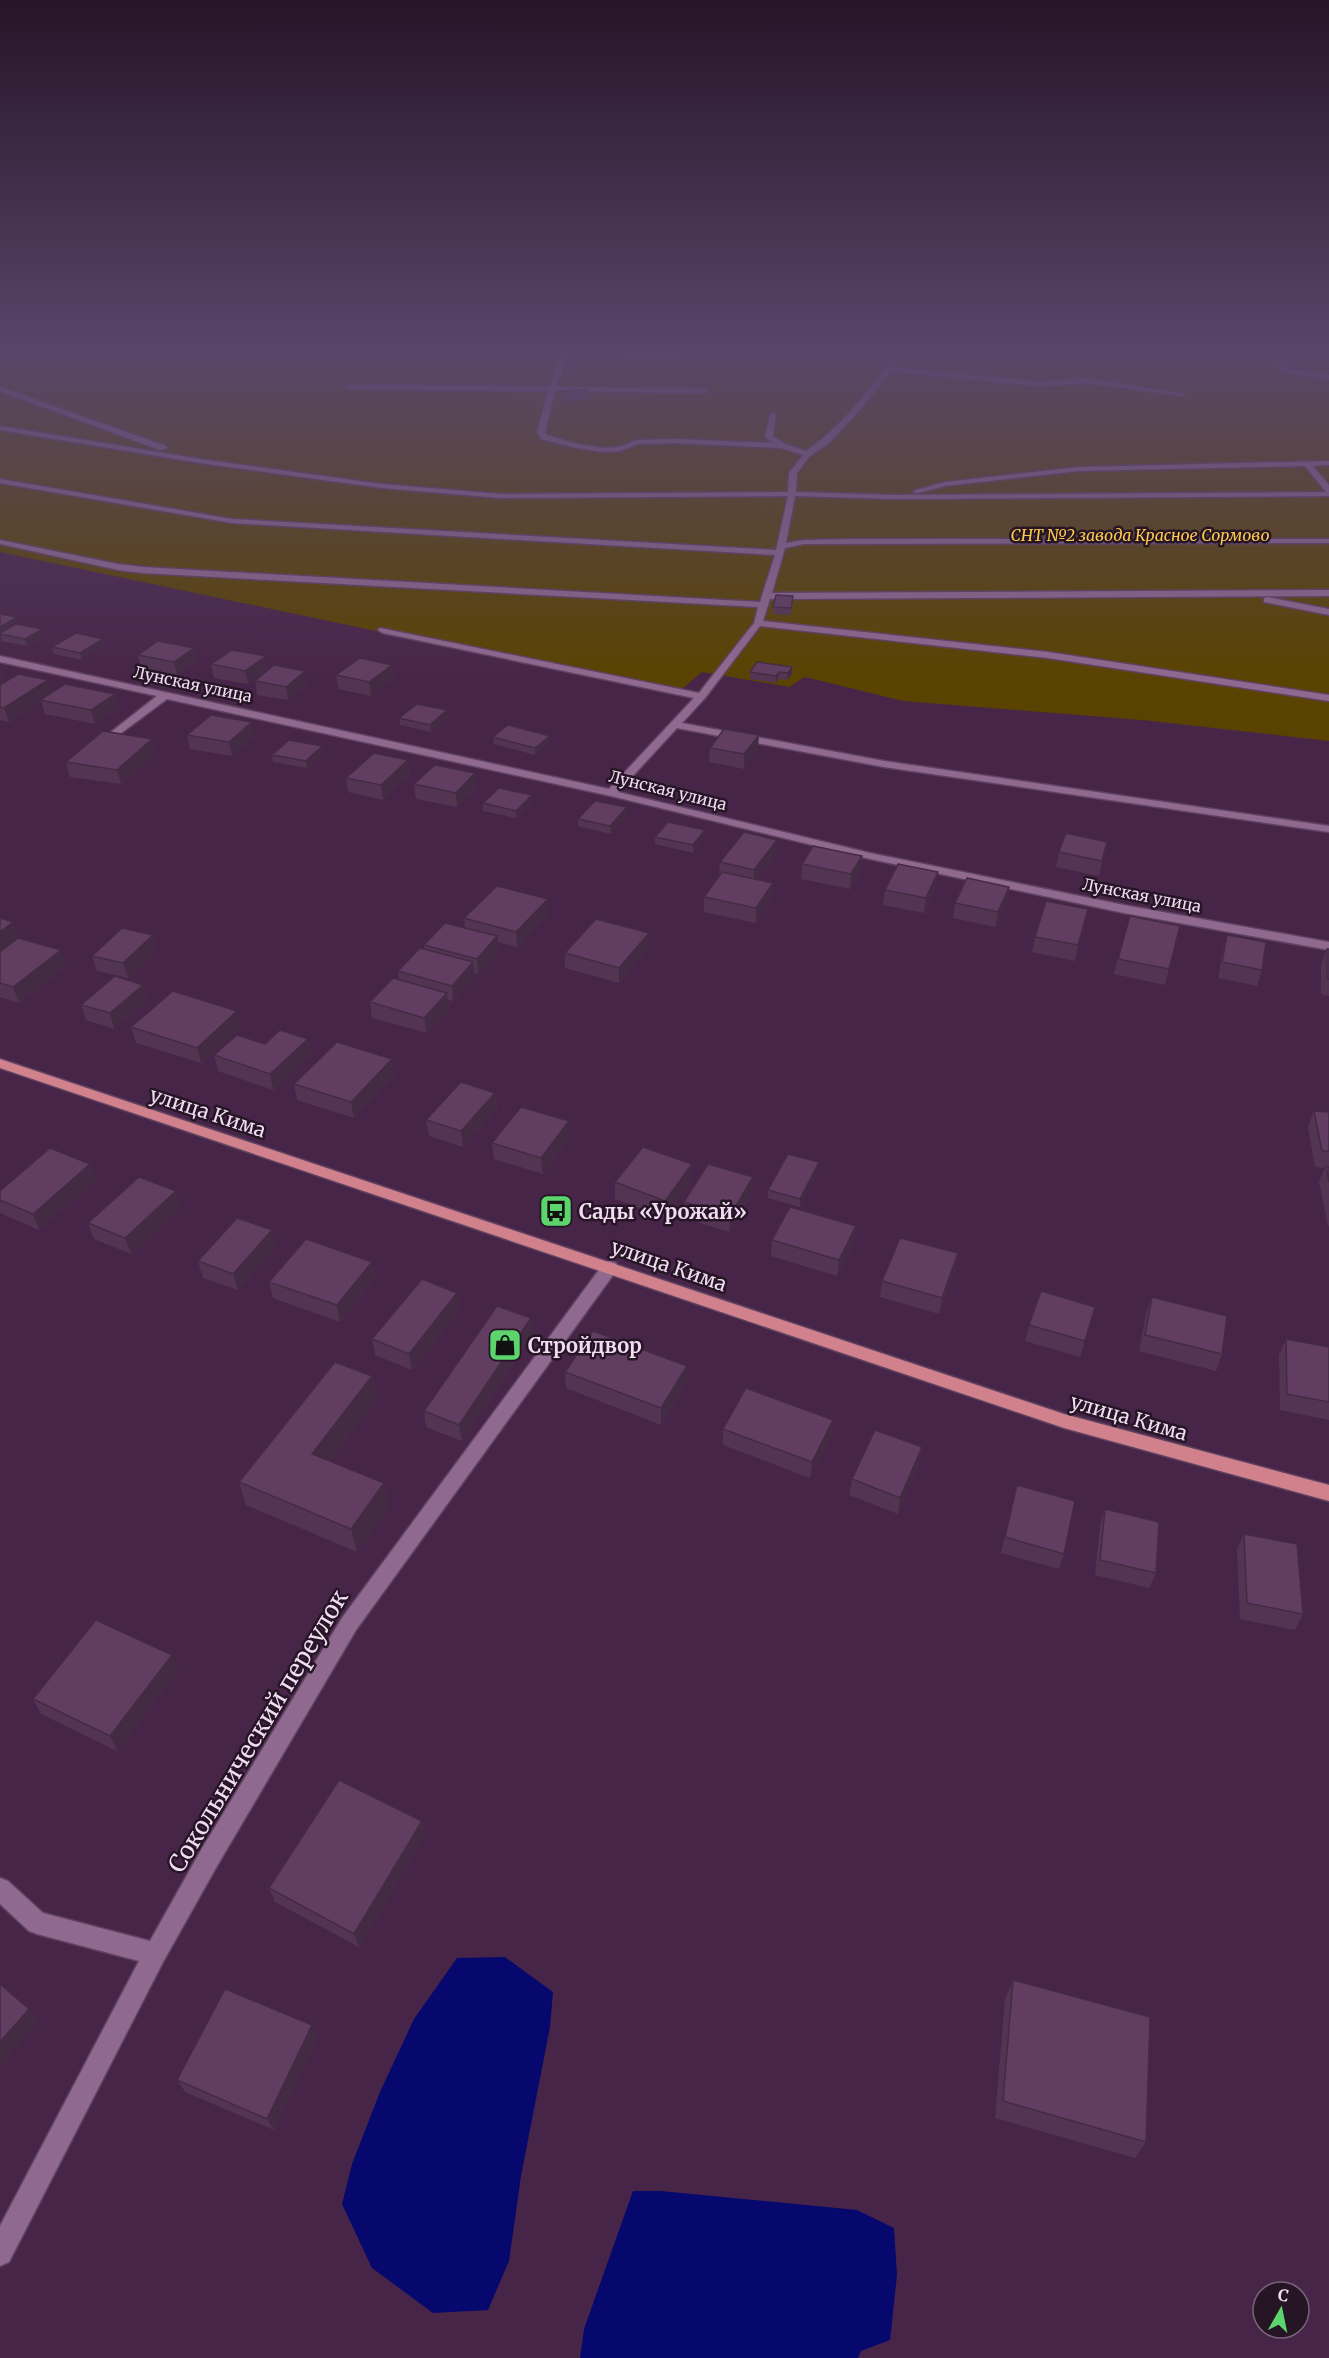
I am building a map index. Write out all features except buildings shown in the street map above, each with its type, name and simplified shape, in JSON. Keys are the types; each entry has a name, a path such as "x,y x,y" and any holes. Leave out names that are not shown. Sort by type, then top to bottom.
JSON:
{"main road":[{"name":"улица Кима","path":"0,1063 1064,1421 1329,1493"}],"street":[{"path":"200,461 382,486 490,495 576,497 792,494 894,497 1329,492"},
{"path":"611,793 701,696 758,623 780,549 792,494 793,472 802,461"},
{"path":"1307,463 1329,492"},
{"path":"894,497 945,484 1079,469 1329,463"},
{"path":"0,481 232,521 780,549 804,542 852,541 1329,541"},
{"path":"0,542 118,567 143,570 766,601 1329,593"},
{"path":"1238,594 1329,612"},
{"path":"758,623 1048,655 1329,698"},
{"path":"383,630 701,696"},
{"name":"Лунская улица","path":"0,659 611,793 881,858 1124,909 1329,946"},
{"path":"92,752 165,695"},
{"path":"673,724 884,764 1329,829"},
{"name":"Сокольнический переулок","path":"0,2253 155,1954 209,1858 349,1624 610,1267"},
{"path":"0,1889 37,1923 155,1954"}],"green space":[{"name":"СНТ №2 завода Красное Сормово","path":"0,461 1329,461 1329,741 1142,720 903,701 805,677 789,687 702,672 676,694 0,552"}],"shaded area":[{"path":"505,1957 553,1992 550,2027 521,2176 509,2261 488,2310 433,2313 372,2268 342,2204 352,2164 380,2092 414,2019 457,1958"},
{"path":"633,2191 661,2191 857,2210 894,2228 897,2275 890,2340 861,2351 858,2358 580,2358 584,2329"}],"place":[{"name":"Сады «Урожай»","path":"556,1211"},
{"name":"Стройдвор","path":"505,1345"}]}
